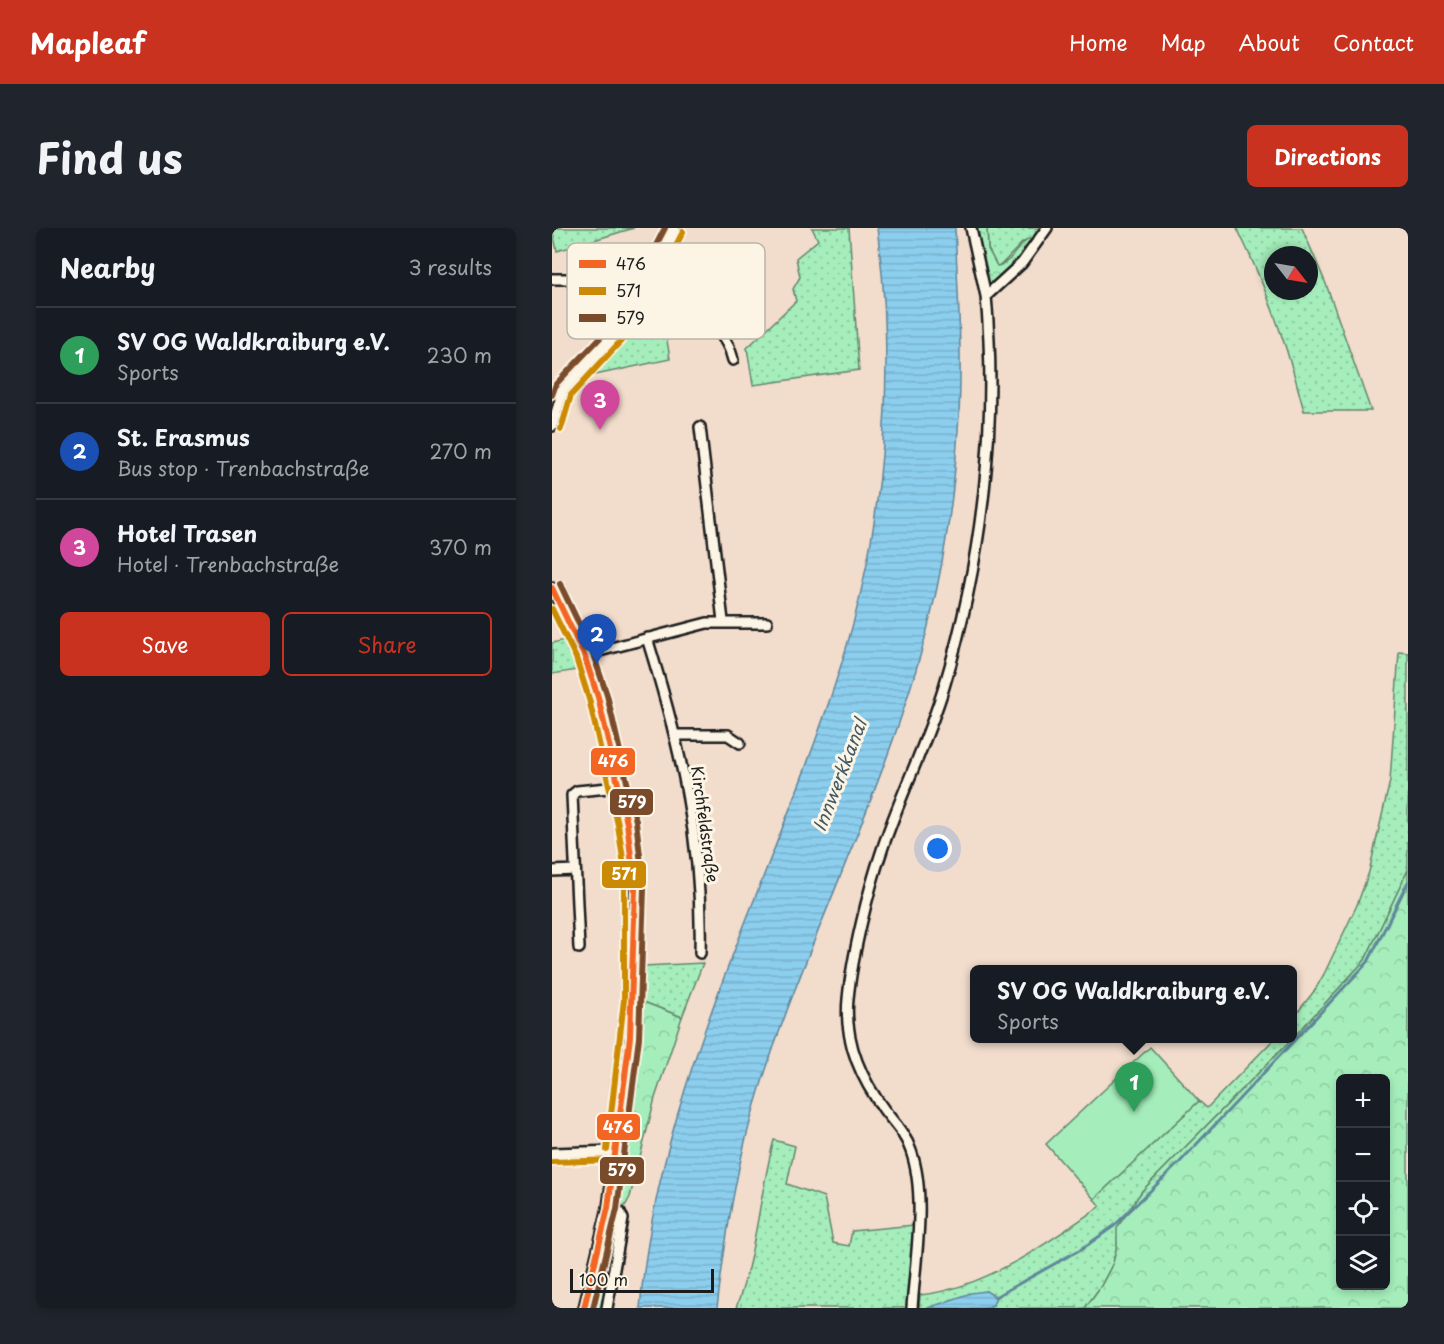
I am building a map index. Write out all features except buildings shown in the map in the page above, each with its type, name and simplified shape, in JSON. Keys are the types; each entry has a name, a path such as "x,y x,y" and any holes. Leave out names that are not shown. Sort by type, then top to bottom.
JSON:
{"street":[{"path":"667,243 675,228"},
{"path":"912,1308 919,1200 915,1165 904,1136 866,1080 852,1047 847,1016 852,977 875,875 944,688 975,552 990,411 990,338 986,296 971,228"},
{"path":"986,296 1022,263 1047,228"},
{"path":"552,426 554,409 567,384 611,339"},
{"path":"724,339 733,360"},
{"path":"700,427 723,621"},
{"path":"552,588 584,655 609,735 630,841 635,890 630,1037 608,1208 584,1308"},
{"path":"584,655 683,627 723,621 767,623"},
{"name":"Kirchfeldstraße","path":"647,638 676,735 697,850 701,912 700,953"},
{"path":"676,735 728,735 740,743"},
{"path":"579,948 572,795 577,791 619,787"},
{"path":"552,871 575,870"},
{"path":"552,1153 616,1151"},
{"path":"607,1308 623,1219 620,1212 608,1208"}],"green space":[{"path":"552,228 634,228 584,243 567,243 567,248 557,251"},
{"path":"812,228 849,228 859,370 753,385 747,348 756,339 765,339 765,331 796,301 793,289 800,277 796,258 818,240"},
{"path":"974,228 987,228 988,249 997,266 1006,262 1029,239 1037,240 1011,272 998,282 991,284 985,279"},
{"path":"987,228 1045,228 1037,240 1023,242 1000,266 997,266 988,249"},
{"path":"1237,228 1302,228 1310,246 1264,246 1264,288"},
{"path":"1318,265 1371,411 1304,411 1269,300 1318,300"},
{"path":"620,339 667,339 670,359 586,377"},
{"path":"565,640 578,670 552,674 552,643"},
{"path":"1399,652 1408,653 1408,870 1365,960 1297,1034 1297,1013 1315,990 1357,905 1369,872 1390,781"},
{"path":"1408,870 1408,1308 1085,1308 1101,1286 1113,1263 1117,1246 1117,1228 1142,1191 1288,1043 1297,1043 1297,1034 1365,960"},
{"path":"703,963 682,1017 641,1001 644,966"},
{"path":"641,1001 682,1017 655,1098 630,1197 625,1206 622,1205 621,1191"},
{"path":"1270,1043 1288,1043 1142,1191 1118,1228 1113,1263 1101,1286 1085,1308 985,1308 993,1305 986,1291 928,1308 919,1308 920,1295 968,1284 1014,1262 1059,1235 1100,1206 1094,1199 1199,1101 1207,1108"},
{"path":"1150,1047 1199,1101 1094,1199 1046,1144"},
{"path":"774,1140 795,1146 787,1184 824,1197 833,1243 849,1246 852,1231 914,1225 909,1308 736,1308 753,1246"},
{"path":"612,1219 617,1221 617,1228 602,1308 588,1308"}],"water":[{"name":"Innwerkkanal","path":"877,228 955,228 960,329 959,405 953,491 938,583 924,643 898,726 797,984 760,1088 733,1197 717,1308 640,1308 651,1223 670,1141 695,1060 723,980 815,742 857,610 877,502 886,392 883,282"},
{"path":"986,1291 996,1297 993,1305 985,1308 928,1308 971,1293"}],"waterway":[{"path":"1297,1038 1368,962 1408,882"},
{"path":"995,1297 1083,1248 1114,1226 1179,1163 1292,1043"}],"transit line":[{"name":"579","path":"657,243 665,228"},
{"name":"571","path":"677,243 683,232"},
{"name":"579","path":"552,395 556,384 599,339"},
{"name":"571","path":"561,429 571,395 623,339"},
{"name":"579","path":"560,584 592,651 607,695 636,821 644,889 639,1038 617,1209 593,1308"},
{"name":"476","path":"552,588 584,655 598,697 627,823 635,889 630,1037 608,1208 584,1308"},
{"name":"571","path":"552,609 576,658 589,699 618,825 624,866 624,1000 607,1150"},
{"name":"571","path":"552,1162 616,1160"}],"place":[{"name":"Hotel Trasen","path":"600,430"},
{"name":"St. Erasmus","path":"597,664"},
{"name":"SV OG Waldkraiburg e.V.","path":"1134,1112"}]}
